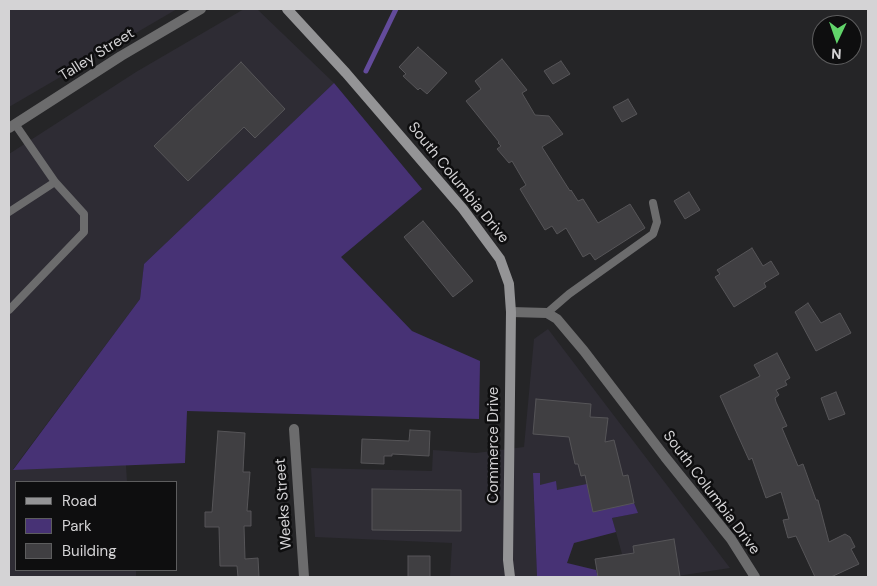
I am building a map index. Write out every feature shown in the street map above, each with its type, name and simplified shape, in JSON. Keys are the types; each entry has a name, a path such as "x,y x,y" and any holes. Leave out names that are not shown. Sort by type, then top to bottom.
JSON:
{"main road":[{"name":"South Columbia Drive","path":"286,9 346,74 463,209 495,252 500,259 509,284 511,312"},
{"name":"Commerce Drive","path":"510,577 508,560 511,312"}],"street":[{"name":"Talley Street","path":"12,126 122,56 201,9"},
{"path":"511,312 547,314"},
{"name":"South Columbia Drive","path":"547,314 557,320 584,351 665,457 731,538 755,577"},
{"name":"Weeks Street","path":"294,429 304,577"}],"lane":[{"path":"9,310 84,232 84,214 55,182 12,126"},
{"path":"9,212 55,182"},
{"path":"547,314 569,294 653,234 657,222 652,203"}],"shaded area":[{"path":"9,9 177,9 9,107"},
{"path":"244,9 257,9 334,83 144,264 140,299 13,469 126,465 127,481 15,481 15,571 136,571 136,577 9,577 9,154 136,72"},
{"path":"548,329 730,568 671,577 598,577 595,559 622,554 612,518 637,513 540,485 540,473 533,474 537,577 450,577 452,543 315,537 311,468 432,471 433,450 476,453 524,447 534,339"}],"green space":[{"path":"334,83 422,189 341,257 412,331 480,361 479,419 187,411 185,463 13,470 140,299 144,264"},
{"path":"533,473 540,473 540,485 556,481 557,490 587,484 634,503 638,513 612,518 616,532 574,543 567,563 596,570 598,577 537,577"}],"building":[{"path":"418,47 447,73 427,94 420,88 418,90 403,76 406,74 399,67"},
{"path":"502,59 527,90 522,93 535,115 549,116 563,134 542,147 578,201 583,199 598,223 630,204 645,228 595,260 590,253 583,257 566,228 557,234 552,226 545,230 520,189 526,185 512,161 509,163 497,149 501,146 499,142 466,101 481,89 475,81"},
{"path":"561,61 570,74 553,84 544,71"},
{"path":"241,62 285,109 255,138 244,127 188,181 154,146"},
{"path":"628,99 637,114 622,122 613,107"},
{"path":"689,192 700,210 685,219 674,201"},
{"path":"423,221 473,281 453,297 404,237"},
{"path":"752,248 763,266 771,261 779,274 764,283 766,287 734,307 715,277 720,274 717,270"},
{"path":"808,303 821,323 840,313 851,333 816,351 795,312"},
{"path":"777,353 790,378 785,381 787,385 776,390 779,395 775,398 776,402 787,426 782,428 798,466 803,464 816,500 818,500 829,542 845,534 850,537 855,547 851,549 859,564 831,577 815,577 796,536 788,538 783,520 789,519 781,492 766,498 752,458 749,460 720,396 760,376 754,365"},
{"path":"836,392 845,414 829,420 821,398"},
{"path":"536,399 591,404 590,417 608,418 605,442 614,440 623,476 628,475 634,503 593,512 585,475 581,476 578,464 575,464 569,437 533,434"},
{"path":"410,430 430,431 429,456 392,454 392,456 384,456 384,464 361,463 362,439 409,441"},
{"path":"218,431 245,433 243,472 250,472 247,511 251,511 251,526 244,526 245,559 258,558 259,577 238,577 237,566 220,566 219,527 205,527 205,512 212,512"},
{"path":"372,489 461,490 461,531 372,530"},
{"path":"674,539 680,577 598,577 595,559 634,553 633,546"},
{"path":"408,556 430,556 430,577 408,577"}],"waterway":[{"path":"366,71 396,9"}]}
